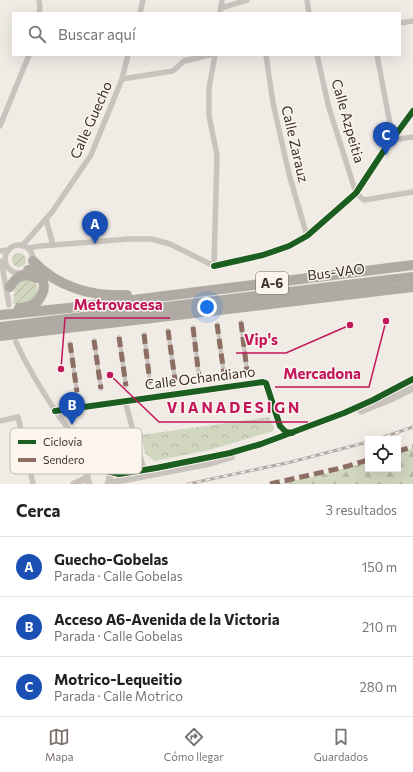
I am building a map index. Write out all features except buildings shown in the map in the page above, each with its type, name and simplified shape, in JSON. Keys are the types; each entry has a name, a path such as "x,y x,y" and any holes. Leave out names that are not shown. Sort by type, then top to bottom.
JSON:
{"highway":[{"path":"33,259 52,277 74,289 96,294 115,296 142,294 152,298"},
{"name":"A-6","path":"1,315 152,298 413,265"},
{"path":"1,315 34,304 40,299 44,290 44,281 35,273 28,270"},
{"path":"8,290 14,280 24,275 30,276 39,282 41,285 42,294"},
{"name":"Bus-VAO","path":"0,327 413,277"},
{"name":"A-6","path":"0,336 413,287"}],"street":[{"path":"39,0 39,12"},
{"path":"140,12 143,0"},
{"path":"220,10 222,0"},
{"path":"220,10 247,0"},
{"path":"306,0 309,12"},
{"path":"401,23 413,21"},
{"path":"0,126 29,56"},
{"name":"Calle Guecho","path":"22,246 52,212 91,155 122,79 128,56"},
{"path":"122,79 173,71 184,61 206,56"},
{"path":"214,266 217,155 209,116 210,88 215,56"},
{"name":"Calle Zarauz","path":"266,56 273,103 289,174 307,236"},
{"name":"Calle Azpeitia","path":"317,56 329,108 356,193"},
{"path":"377,56 393,140"},
{"path":"0,251 22,246 28,248 128,239 151,239 170,244 214,266 263,255 289,246 307,236 356,193 383,152 413,111"},
{"path":"393,140 413,137"},
{"path":"356,193 364,200 413,192"},
{"path":"46,219 50,245"},
{"path":"0,255 12,272 24,273 32,265 37,249 50,245"},
{"path":"28,248 33,259"},
{"path":"8,290 2,265 3,260 9,250"},
{"path":"7,266 8,290"},
{"path":"8,290 11,278 16,273"},
{"path":"241,322 247,371"},
{"path":"217,324 224,374"},
{"path":"193,327 199,377"},
{"path":"168,330 174,380"},
{"path":"144,334 150,383"},
{"path":"119,337 126,386"},
{"path":"94,340 101,390"},
{"path":"16,342 29,370 67,428"},
{"path":"70,343 77,392"},
{"path":"142,463 144,470 230,453 260,444 292,433 373,400 413,379"},
{"name":"Calle Ochandiano","path":"55,411 125,400 263,382 266,384 280,426 286,432 292,433"},
{"path":"108,474 110,478 109,484 125,479 211,463 237,456 391,399 413,388"},
{"path":"125,400 133,428"},
{"path":"0,421 18,417 20,428"},
{"path":"31,474 33,484"},
{"path":"74,484 88,478"}],"green space":[{"path":"19,253 24,255 26,260 24,265 19,267 14,265 12,260 14,255"},
{"path":"25,279 37,285 38,290 36,298 25,304 13,304 16,286"},
{"path":"270,417 274,430 209,450 154,461 145,453 142,435"},
{"path":"413,448 413,484 278,484 325,474 365,463 365,472 401,472 401,452"}],"railway":[{"path":"387,436 413,427"},
{"path":"188,484 291,462 365,443"}],"marked path":[{"path":"241,322 247,371"},
{"path":"217,324 224,374"},
{"path":"193,327 199,377"},
{"path":"168,330 175,380"},
{"path":"144,334 150,383"},
{"path":"119,337 126,386"},
{"path":"94,340 101,389"},
{"path":"70,343 77,392"},
{"path":"401,450 413,447"},
{"path":"270,484 341,468 365,461"}],"cycle path":[{"path":"214,266 263,255 289,246 307,236 356,193 383,152 413,111"},
{"path":"142,470 230,453 261,444 344,413 413,379"},
{"path":"55,411 263,382 266,383 280,426 286,432 292,433"}],"place":[{"name":"Motrico-Lequeitio","path":"386,155"},
{"name":"Guecho-Gobelas","path":"95,244"},
{"name":"Mercadona","path":"386,321"},
{"name":"Vip's","path":"350,325"},
{"name":"Metrovacesa","path":"61,369"},
{"name":"V I A N A D E S I G N","path":"110,375"},
{"name":"Acceso A6-Avenida de la Victoria","path":"72,425"}]}
